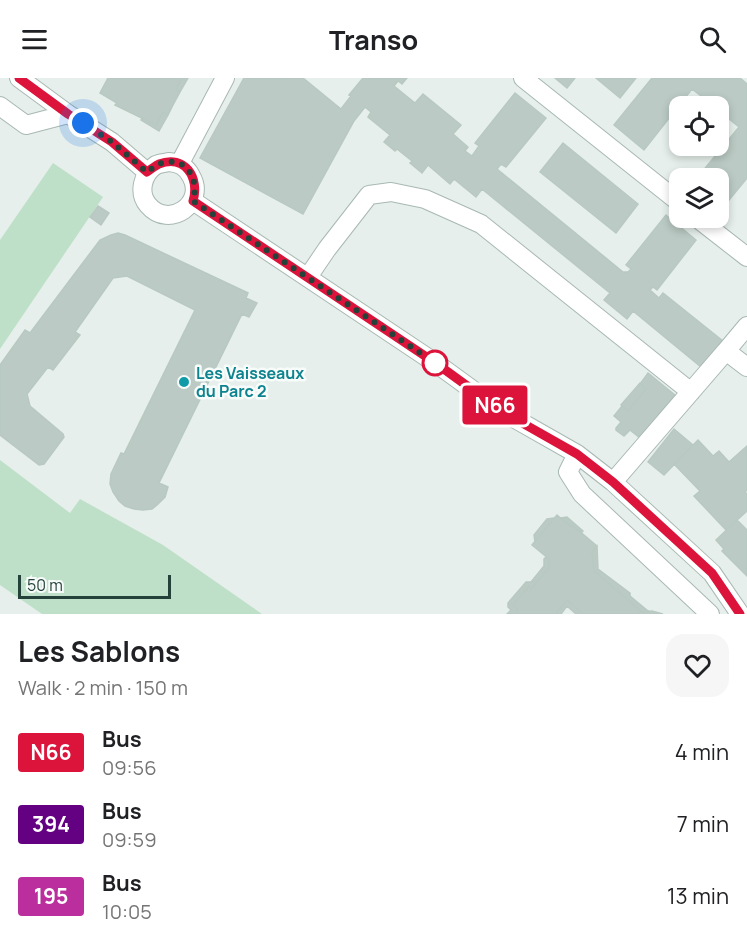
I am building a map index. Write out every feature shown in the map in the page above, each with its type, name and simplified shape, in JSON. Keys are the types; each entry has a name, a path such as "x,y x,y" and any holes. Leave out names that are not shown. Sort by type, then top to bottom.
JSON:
{"street":[{"path":"19,78 68,114 112,142 147,172"},
{"path":"180,163 225,78"},
{"path":"523,78 669,194"},
{"path":"0,106 26,125 68,114"},
{"path":"180,163 194,181 193,201 186,209 176,214 166,215 155,212 143,196 142,185 147,172 157,164 180,163"},
{"path":"308,277 369,195 391,192 425,200 481,224 691,392"},
{"path":"193,201 437,364 503,412 577,454 613,482 712,573 740,614"},
{"path":"710,228 747,257"},
{"path":"613,482 747,326"},
{"path":"726,351 747,367"},
{"path":"577,454 568,472 582,494 710,614"}],"green space":[{"path":"53,163 103,197 0,349 0,240"},
{"path":"0,460 70,513 80,499 163,545 262,614 42,614 0,585"}],"building":[{"path":"108,78 182,78 176,89 180,92 168,115 163,112 156,125 115,105 117,103 100,93"},
{"path":"182,78 188,78 180,92 176,89"},
{"path":"244,78 303,78 341,109 363,78 407,78 402,84 398,81 394,86 415,103 423,94 461,125 453,134 468,147 465,151 472,156 479,146 475,143 515,93 546,118 506,167 501,164 497,169 623,272 631,269 626,265 666,215 669,218 669,228 682,228 696,240 657,290 653,287 650,290 659,298 663,293 723,341 701,367 633,311 627,319 604,300 610,293 482,189 476,197 454,179 450,184 428,165 422,173 410,163 412,161 384,142 390,135 368,117 371,112 365,107 354,121 303,214 200,158"},
{"path":"555,78 575,78 567,88"},
{"path":"596,78 636,78 620,98"},
{"path":"652,78 740,78 747,84 747,178 729,200 729,168 705,168 715,156 729,156 729,139 739,127 729,119 729,96 701,96 692,89 686,96 669,96 669,118 644,150 614,125"},
{"path":"163,112 168,115 159,131 141,120 142,118 156,125"},
{"path":"563,143 638,204 616,233 540,172"},
{"path":"98,206 109,213 101,225 90,217"},
{"name":"Les Vaisseaux du Parc 2","path":"118,233 248,293 246,298 257,303 249,317 242,314 159,483 168,487 165,497 152,509 143,510 125,506 119,501 110,484 111,474 121,453 124,454 195,310 127,276 113,278 75,332 80,335 53,370 48,367 27,394 30,406 64,437 44,464 39,465 0,435 0,365 25,330 30,333 100,240"},
{"path":"648,373 675,395 640,438 630,430 624,436 616,430 621,422 614,416 622,406 628,411 646,389 640,384"},
{"path":"640,383 646,389 628,411 621,405"},
{"path":"674,429 693,445 664,475 648,462"},
{"path":"698,440 713,456 719,451 729,462 747,446 747,490 745,492 747,511 726,530 694,496 700,491 674,464"},
{"path":"557,515 597,546 592,552 594,571 642,612 652,611 663,614 583,614 567,600 557,612 559,614 514,614 518,610 513,605 549,568 549,559 532,545"},
{"path":"567,517 583,531 581,533 561,518"},
{"path":"554,518 535,542 534,535 547,519"},
{"path":"737,520 747,530 747,576 722,551 724,549 716,540"},
{"path":"597,546 598,569 630,593 630,596 648,611 642,612 594,571 592,552"},
{"path":"546,557 549,559 549,568 513,605 518,610 514,614 507,614 511,610 508,603 526,582 531,582 544,566"},
{"path":"567,600 583,614 576,614 567,606 559,614 557,612"}],"bus line":[{"name":"N66","path":"19,78 68,114 112,142 147,172 157,164 180,163 194,181 193,201 437,364 503,412 577,454 613,482 712,573 740,614"}],"place":[{"name":"Les Vaisseaux du Parc 2","path":"184,382"}],"route":[{"path":"83,123 112,142 147,172 157,164 180,163 194,181 193,201 437,364 435,363"}]}
